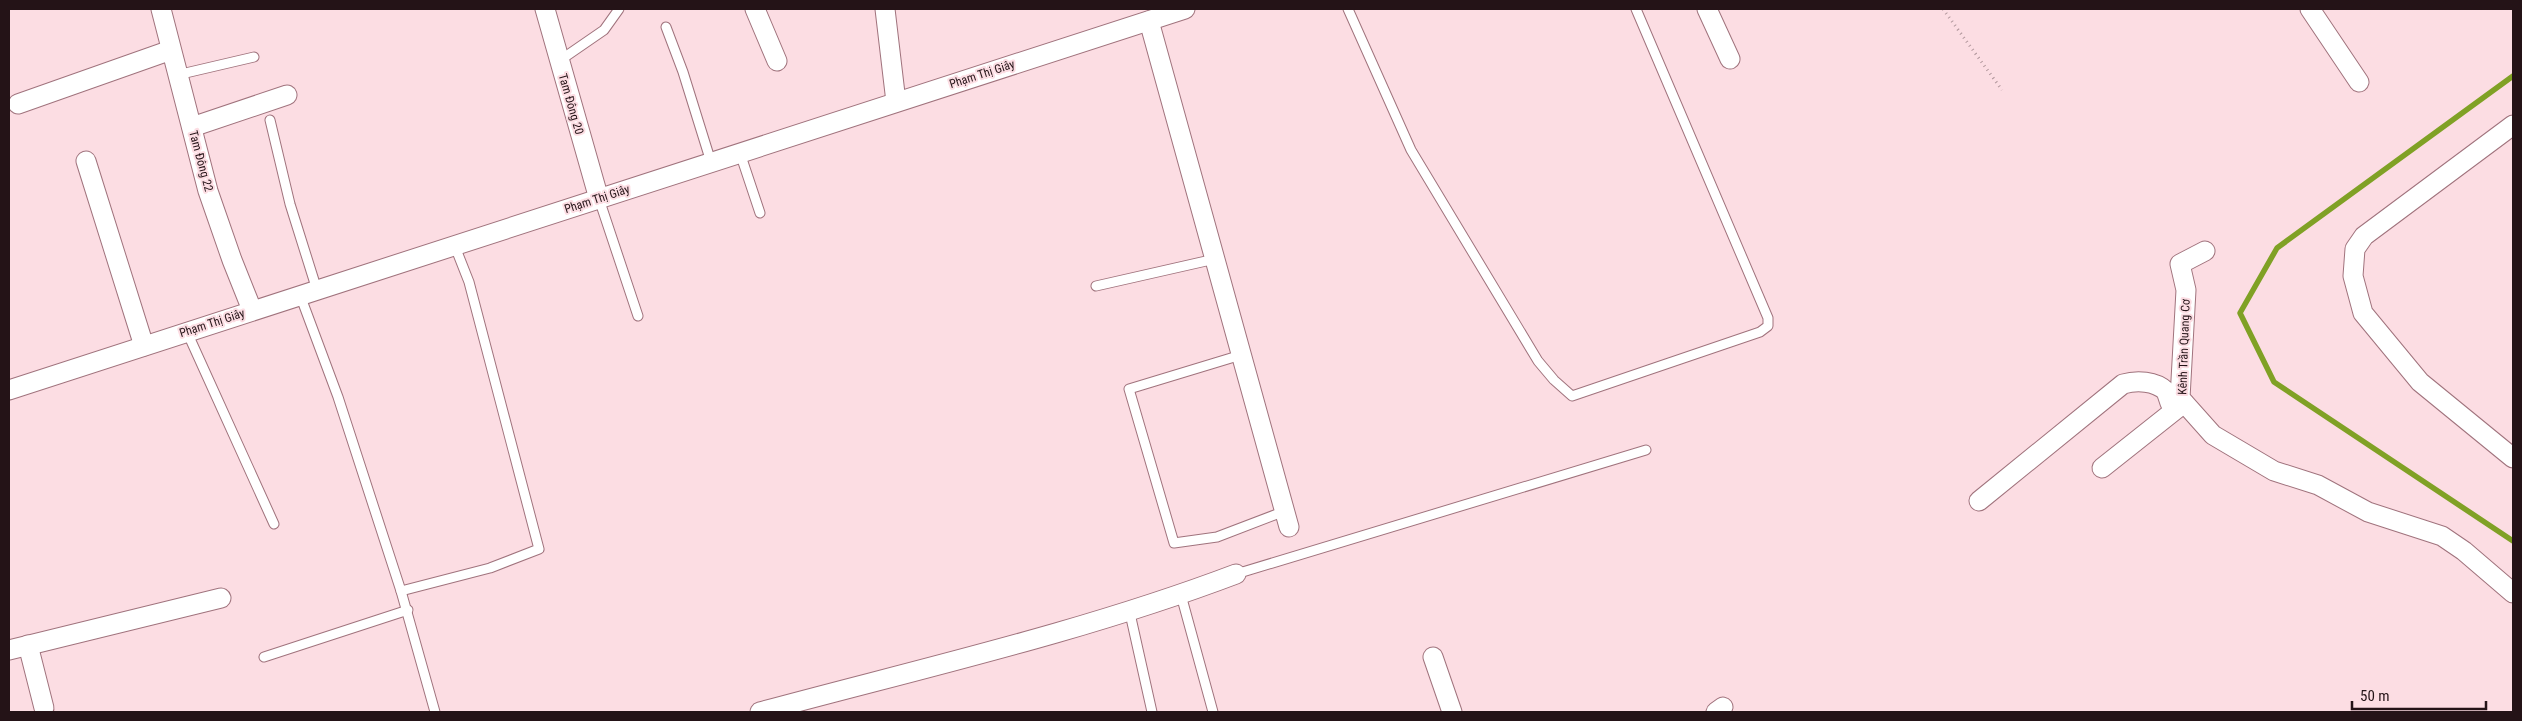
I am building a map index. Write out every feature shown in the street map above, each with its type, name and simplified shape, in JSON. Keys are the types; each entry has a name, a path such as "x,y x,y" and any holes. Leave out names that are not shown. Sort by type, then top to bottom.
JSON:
{"street":[{"name":"Tam Đông 22","path":"161,9 208,190 252,310"},
{"name":"Tam Đông 20","path":"545,9 558,61 599,199"},
{"path":"755,9 777,61"},
{"path":"885,9 896,102"},
{"name":"Phạm Thị Giây","path":"9,390 454,244 1186,9"},
{"path":"1707,9 1730,59"},
{"path":"2310,9 2359,82"},
{"path":"1149,21 1287,520"},
{"path":"18,104 171,50"},
{"path":"192,128 287,95"},
{"path":"2513,125 2364,236 2355,249 2353,276 2362,313 2420,382 2513,458"},
{"path":"86,161 144,346"},
{"name":"Kênh Trần Quang Cơ","path":"2205,251 2180,264 2186,290 2182,400 2213,435 2274,472 2318,485 2368,512 2442,536 2464,551 2513,593"},
{"path":"1979,500 2124,384 2132,382 2153,383 2166,391 2170,402 2182,400"},
{"path":"2102,468 2182,400"},
{"path":"760,712 1042,636 1181,595 1236,574"},
{"path":"9,650 221,598"},
{"path":"28,645 44,708"},
{"path":"1433,657 1452,712"}],"lane":[{"path":"558,61 604,30 619,9"},
{"path":"1348,9 1412,150 1538,361 1572,396 1760,332 1768,326 1768,318 1636,9"},
{"path":"666,27 683,72 711,162"},
{"path":"178,75 254,57"},
{"path":"270,120 308,292 338,397 408,610 435,712"},
{"path":"740,153 760,213"},
{"path":"599,199 638,316"},
{"path":"401,591 490,568 540,549 469,282 454,244"},
{"path":"1096,286 1215,259"},
{"path":"187,332 274,524"},
{"path":"1241,354 1129,389 1174,543 1217,537 1287,520"},
{"path":"1236,574 1646,450"},
{"path":"1181,595 1213,712"},
{"path":"1129,609 1152,712"},
{"path":"264,657 408,610"}],"path":[{"path":"1943,9 2002,90"}],"waterway":[{"path":"2513,76 2277,248 2240,313 2274,382 2513,541"}]}
